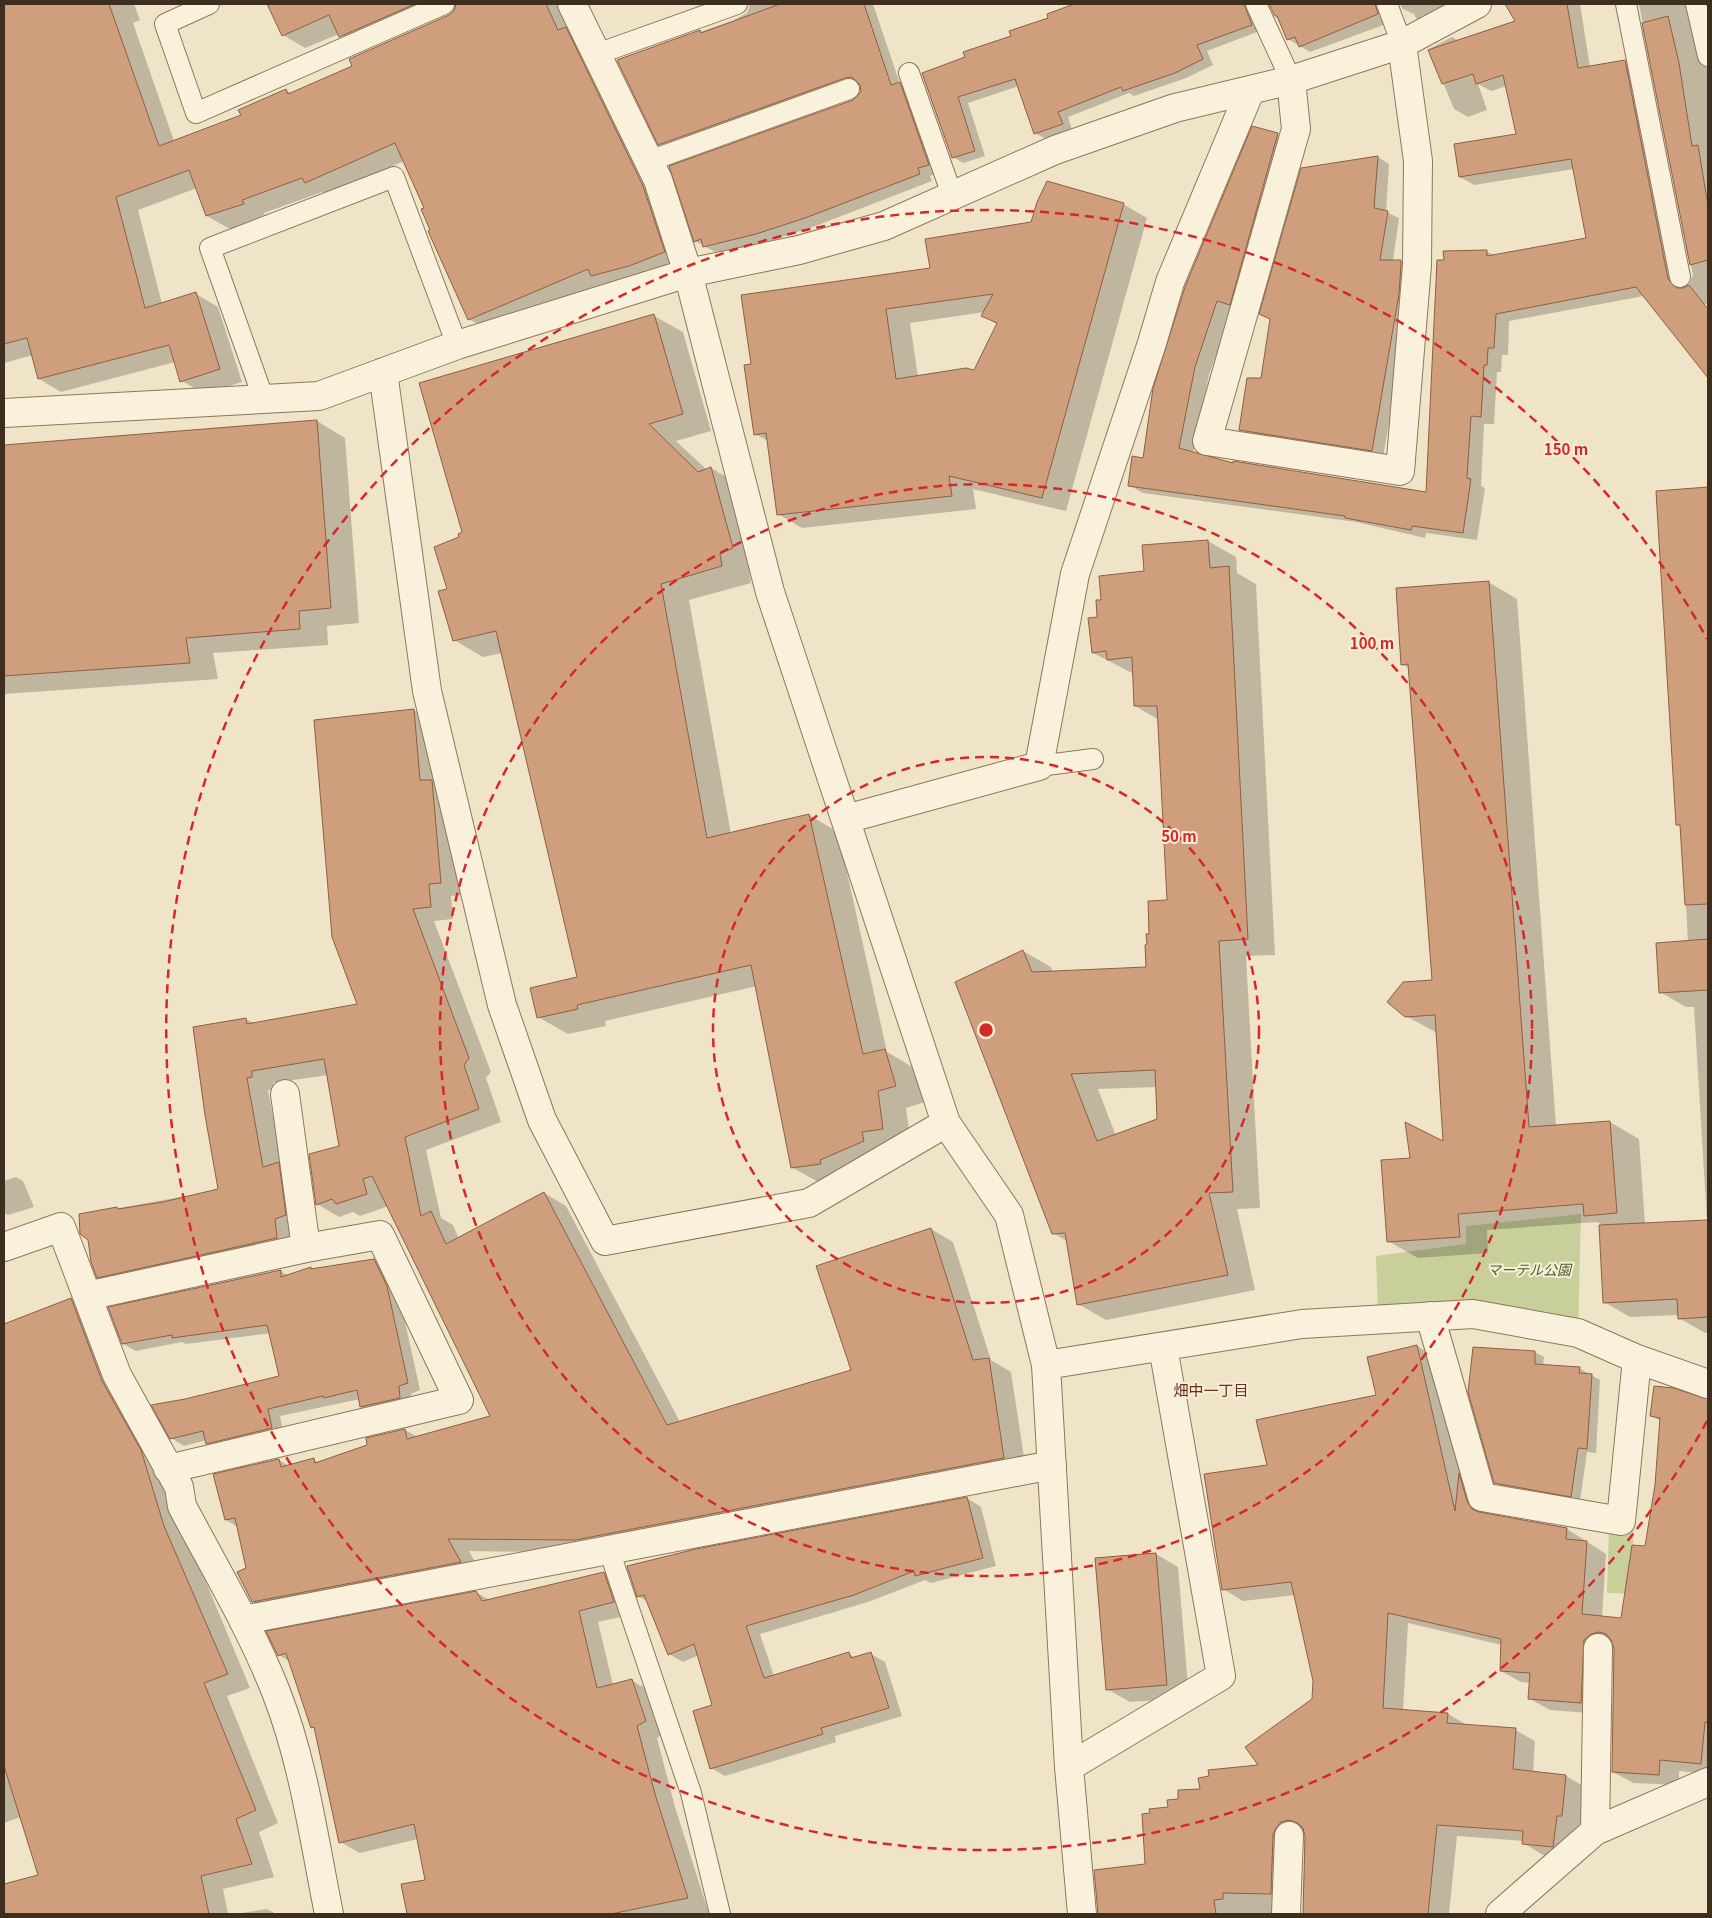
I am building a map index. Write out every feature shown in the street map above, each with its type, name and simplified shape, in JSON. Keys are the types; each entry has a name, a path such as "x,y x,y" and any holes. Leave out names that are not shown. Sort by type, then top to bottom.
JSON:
{"street":[{"path":"572,4 658,180 688,273 770,592 946,1123 1009,1216 1046,1365 1069,1767 1082,1914"},
{"path":"4,413 319,396 457,344 688,273 800,250 884,226 1064,147 1175,108 1291,80 1402,44 1477,4"},
{"path":"1291,80 1296,129 1207,441 1400,471 1417,265 1418,161 1402,44"},
{"path":"846,819 1040,766 1075,574 1152,343 1170,282 1250,91"},
{"path":"383,372 427,691 502,1005 542,1120 605,1241 809,1203 946,1123"},
{"path":"285,1094 306,1248"},
{"path":"4,1247 61,1227 117,1375 179,1487 182,1506 243,1620 276,1692 298,1761 328,1914"},
{"path":"87,1296 306,1248 380,1235 458,1400 168,1469"},
{"path":"1046,1365 1302,1324 1473,1314 1578,1333 1636,1359 1708,1384"},
{"path":"1430,1316 1482,1497 1620,1521 1636,1359"},
{"path":"1069,1767 1221,1676 1163,1347"},
{"path":"243,1620 1052,1466"},
{"path":"1596,1831 1598,1648"},
{"path":"1500,1914 1596,1831 1708,1782"},
{"path":"1286,1914 1289,1836"}],"lane":[{"path":"209,4 165,24 196,113 444,4"},
{"path":"597,54 736,4"},
{"path":"1256,4 1291,80"},
{"path":"1387,4 1402,44"},
{"path":"1626,4 1680,277"},
{"path":"1696,4 1708,56"},
{"path":"910,73 952,195"},
{"path":"649,161 849,89"},
{"path":"264,400 210,248 394,177 457,344"},
{"path":"1040,766 1093,759"},
{"path":"609,1550 691,1793 720,1914"}],"green space":[{"name":"マーテル公園","path":"1581,1214 1578,1333 1378,1313 1376,1256 1466,1244 1466,1226"},
{"path":"1609,1526 1634,1527 1632,1557 1697,1596 1607,1593"}],"building":[{"path":"4,4 109,4 159,146 241,115 238,110 286,89 288,94 352,66 349,59 449,15 454,11 456,4 546,4 558,30 566,27 643,186 665,252 629,266 591,276 588,269 468,320 428,231 430,230 421,209 424,208 395,143 305,183 302,178 242,200 244,204 206,216 189,170 116,197 145,308 196,292 220,369 180,382 169,345 38,379 27,338 4,344"},
{"path":"267,4 415,4 339,37 329,15 282,36"},
{"path":"780,4 864,4 891,85 900,82 929,165 918,168 920,174 805,218 756,234 703,247 701,239 694,242 669,166 853,100 861,92 860,85 852,77 845,78 658,145 617,60 700,30 701,33"},
{"path":"1074,4 1244,4 1252,25 1197,45 1203,59 1175,73 1123,91 1121,87 1058,112 1063,124 1034,134 1015,79 958,97 975,151 952,158 922,73 965,57 963,52 1011,36 1009,31 1048,18 1047,14"},
{"path":"1269,4 1375,4 1378,14 1299,47 1295,37 1287,40 1277,16 1275,16"},
{"path":"1505,4 1567,4 1578,68 1625,60 1668,279 1677,288 1689,285 1708,309 1708,378 1636,287 1496,314 1494,348 1488,348 1487,365 1484,365 1481,417 1471,416 1467,478 1471,479 1463,533 1412,526 1411,530 1345,518 1345,516 1128,486 1132,456 1143,458 1153,388 1185,287 1252,126 1278,133 1230,305 1217,301 1195,367 1179,448 1233,463 1233,461 1426,492 1437,260 1444,260 1443,251 1487,250 1487,256 1586,238 1571,159 1459,177 1454,144 1516,134 1503,75 1476,84 1473,74 1442,84 1428,50 1515,21"},
{"path":"1668,16 1679,63 1692,146 1698,145 1708,206 1708,260 1690,265 1642,23"},
{"path":"1378,156 1374,208 1388,211 1380,260 1401,260 1401,264 1399,294 1372,451 1239,430 1247,378 1261,378 1270,319 1259,314 1301,168"},
{"path":"1047,181 1124,203 1042,498 949,476 952,496 777,515 766,433 754,435 744,365 751,364 741,295 930,268 925,239 1031,222 1037,202","holes":["993,294 981,316 997,323 974,370 966,368 896,379 886,309"]},
{"path":"654,314 683,414 649,424 698,472 711,467 733,548 720,554 722,566 661,584 707,838 809,814 863,1054 885,1049 896,1086 878,1091 883,1129 862,1132 864,1141 820,1160 821,1164 791,1168 751,965 577,1005 578,1009 537,1018 530,988 577,977 496,631 453,641 438,591 447,589 434,547 459,537 458,534 462,532 419,383"},
{"path":"317,420 331,608 299,611 300,629 186,638 190,663 4,676 4,445"},
{"path":"1708,487 1708,904 1685,905 1680,825 1676,825 1656,491"},
{"path":"1208,540 1210,568 1229,566 1248,939 1219,941 1233,1192 1209,1193 1228,1275 1077,1305 1065,1233 1052,1234 955,982 1023,950 1032,972 1146,967 1146,934 1149,934 1148,901 1167,900 1157,706 1134,706 1132,657 1107,660 1106,651 1092,653 1088,618 1097,617 1096,600 1101,600 1099,576 1144,571 1142,545","holes":["1155,1070 1157,1119 1097,1141 1071,1074"]},
{"path":"1489,581 1529,1127 1610,1121 1617,1213 1584,1216 1583,1204 1458,1214 1460,1237 1387,1242 1381,1160 1410,1158 1405,1122 1443,1141 1435,1015 1405,1017 1387,1002 1403,982 1432,980 1408,664 1401,665 1396,588"},
{"path":"414,709 420,780 432,780 441,883 429,884 431,907 413,909 469,1058 464,1065 479,1109 405,1137 421,1216 431,1211 446,1244 544,1192 667,1425 851,1370 816,1266 931,1228 973,1360 989,1358 1004,1458 575,1540 448,1539 461,1562 252,1602 237,1572 246,1568 235,1518 225,1520 213,1474 279,1459 281,1467 314,1458 315,1463 367,1445 366,1438 405,1429 407,1439 490,1416 372,1176 363,1179 367,1194 336,1204 332,1199 316,1205 309,1154 339,1146 324,1059 252,1071 252,1077 247,1078 263,1167 279,1162 286,1215 275,1219 277,1238 97,1278 91,1262 88,1240 80,1234 79,1214 117,1207 118,1209 163,1202 218,1189 205,1115 193,1027 246,1018 247,1024 357,1004 332,937 314,720"},
{"path":"1708,939 1708,990 1659,993 1656,943"},
{"path":"1708,1220 1708,1317 1678,1319 1677,1299 1603,1303 1599,1225"},
{"path":"374,1259 387,1286 408,1383 399,1386 400,1398 360,1407 357,1390 324,1398 323,1396 268,1409 272,1428 206,1444 203,1431 170,1439 151,1405 185,1399 279,1376 267,1325 172,1338 172,1335 122,1344 108,1307 281,1270 281,1277 311,1267 311,1269"},
{"path":"71,1298 102,1381 141,1450 164,1526 228,1674 204,1683 256,1810 236,1819 252,1864 201,1876 209,1914 4,1914 4,1884 38,1875 4,1766 4,1324"},
{"path":"1417,1345 1455,1511 1459,1473 1467,1501 1472,1509 1479,1512 1567,1528 1566,1539 1587,1541 1582,1614 1621,1618 1632,1545 1645,1546 1655,1485 1660,1418 1650,1416 1654,1386 1673,1388 1708,1399 1708,1723 1705,1722 1701,1764 1660,1760 1659,1775 1612,1772 1614,1648 1606,1634 1599,1632 1591,1634 1584,1640 1581,1703 1528,1699 1530,1673 1500,1671 1501,1639 1388,1613 1383,1708 1448,1713 1447,1723 1516,1728 1513,1769 1566,1775 1562,1816 1557,1816 1553,1847 1522,1844 1523,1831 1437,1825 1428,1914 1303,1914 1305,1836 1303,1828 1298,1823 1289,1820 1281,1822 1273,1835 1271,1894 1223,1893 1223,1899 1214,1900 1216,1914 1098,1914 1094,1870 1145,1864 1142,1814 1150,1813 1149,1809 1168,1807 1167,1800 1178,1799 1178,1790 1200,1789 1198,1778 1209,1776 1208,1770 1258,1765 1245,1747 1312,1699 1313,1681 1291,1582 1222,1590 1204,1474 1267,1465 1256,1420 1376,1395 1367,1357"},
{"path":"1473,1347 1535,1351 1535,1364 1580,1367 1579,1373 1592,1374 1587,1449 1578,1448 1571,1497 1494,1483 1468,1392"},
{"path":"967,1497 983,1558 915,1576 914,1571 854,1595 746,1626 764,1678 849,1652 851,1658 871,1652 889,1708 821,1728 823,1734 710,1769 693,1711 712,1705 694,1644 668,1655 644,1595 637,1597 627,1566 696,1549"},
{"path":"1156,1553 1167,1685 1106,1690 1095,1558"},
{"path":"604,1572 614,1602 579,1611 597,1688 632,1679 646,1721 637,1726 655,1794 688,1898 611,1914 407,1914 401,1884 425,1880 414,1824 339,1843 314,1727 311,1728 286,1653 278,1656 266,1631 476,1591 482,1601"}],"district":[{"name":"畑中一丁目","path":"1211,1389"}]}
